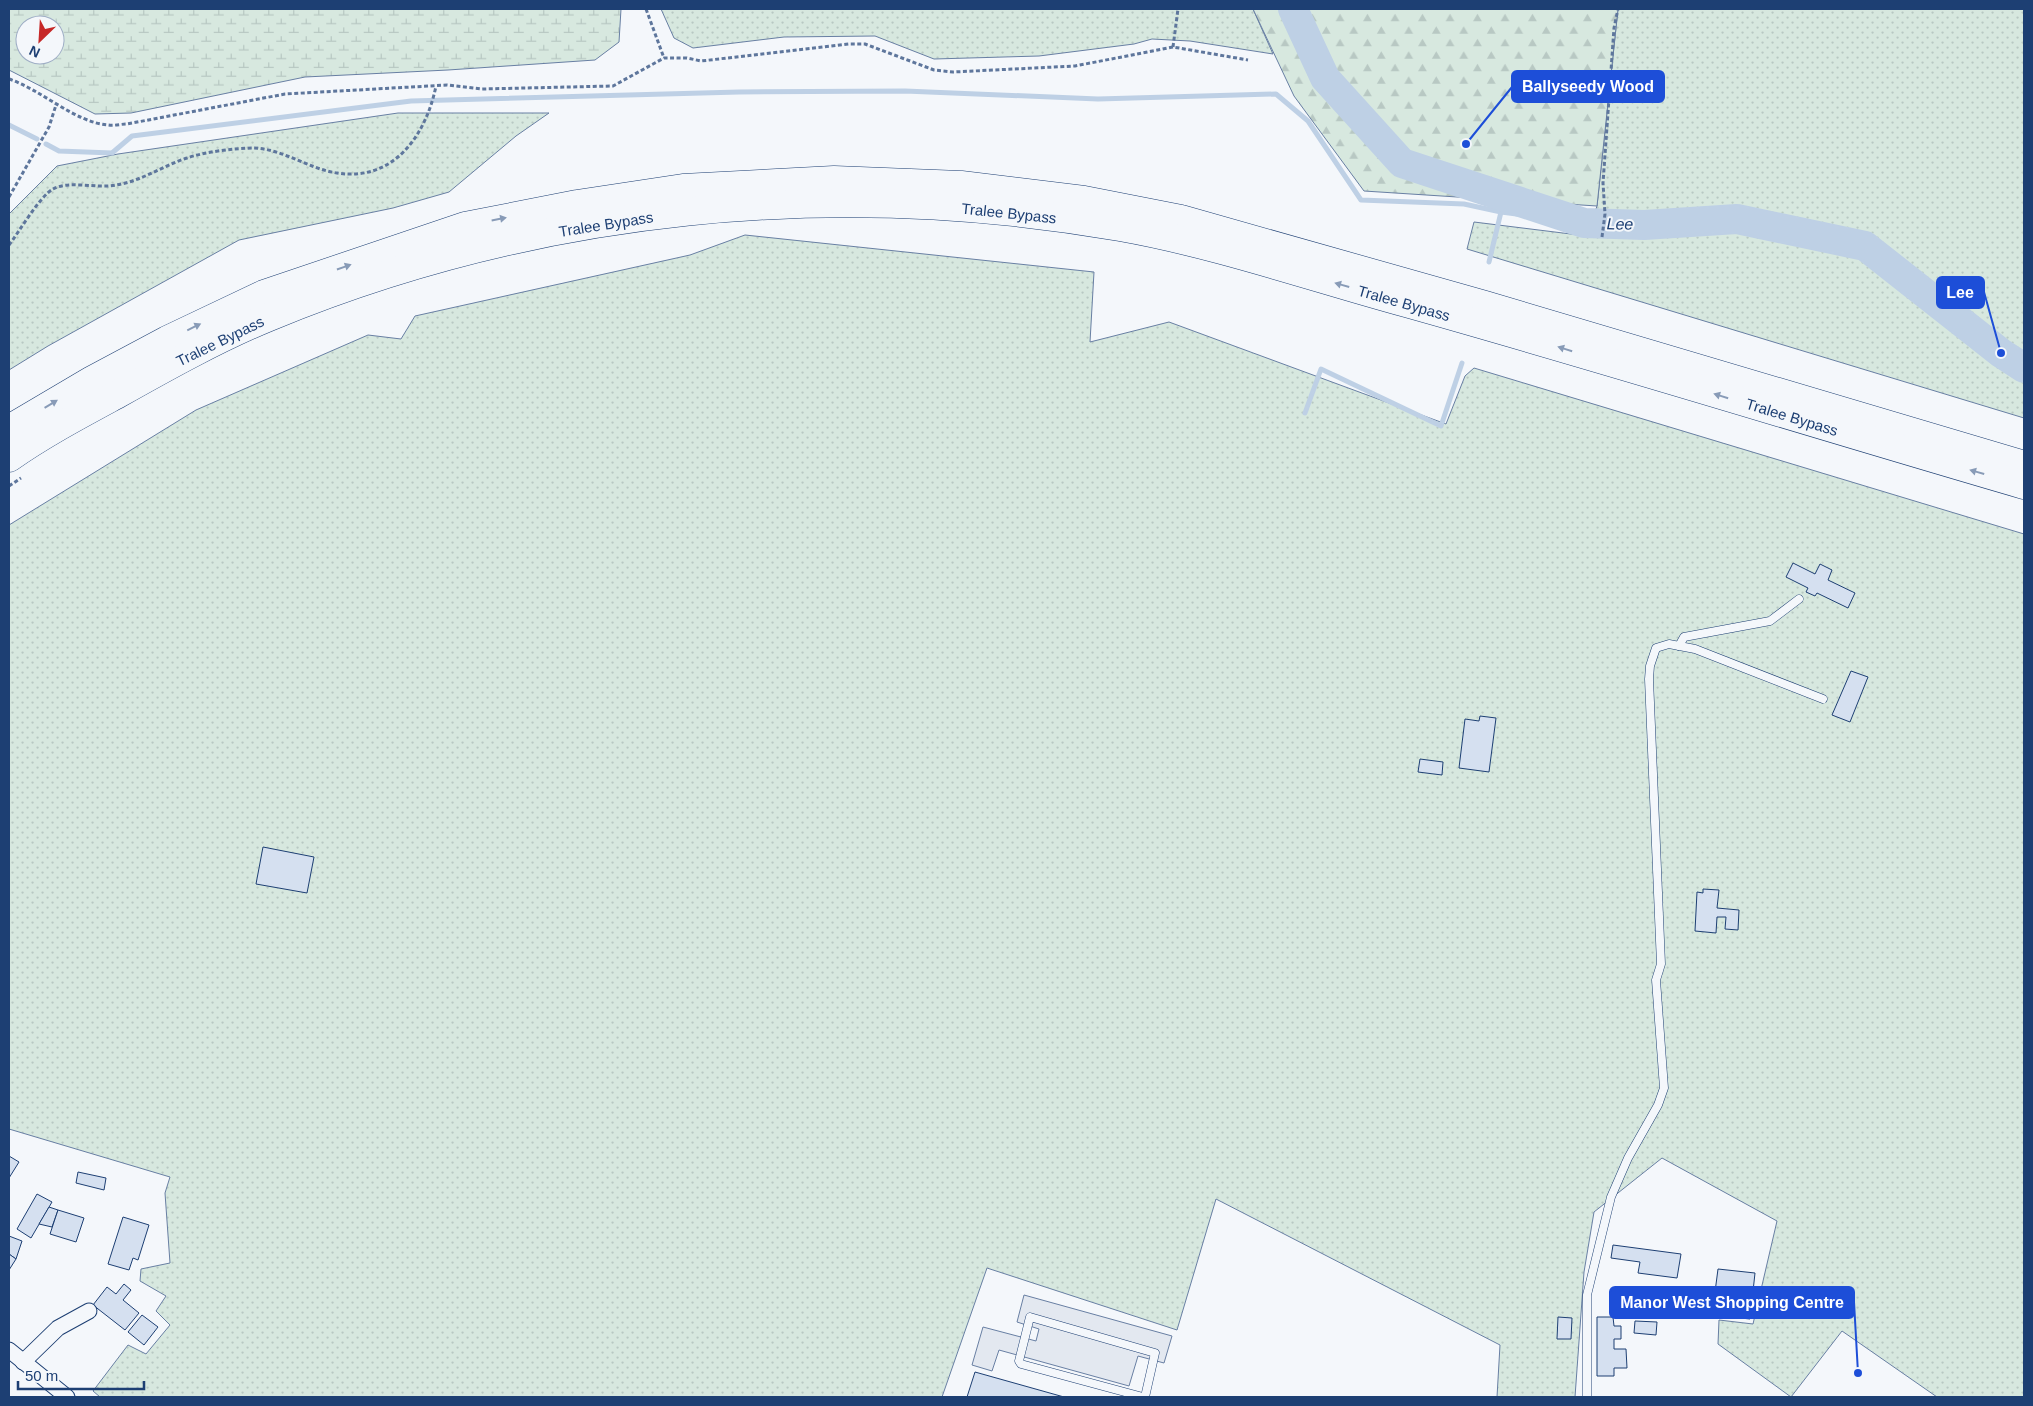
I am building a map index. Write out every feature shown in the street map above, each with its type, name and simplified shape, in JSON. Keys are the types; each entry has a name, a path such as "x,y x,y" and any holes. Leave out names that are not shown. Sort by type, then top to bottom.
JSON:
{"highway":[{"name":"Tralee Bypass","path":"9,429 92,380 167,340 264,294 465,226 577,204 683,188 834,180 961,185 1084,200 1181,218 1485,305 2024,465"},
{"name":"Tralee Bypass","path":"16,467 157,372 267,318 376,279 474,249 580,226 706,209 838,202 970,208 1084,222 1180,240 1482,325 2024,485"}],"street":[{"path":"23,1362 58,1328 89,1311"},
{"path":"9,1350 67,1397"}],"lane":[{"path":"1679,646 1684,637 1770,621 1799,599"},
{"path":"1587,1397 1587,1295 1611,1197 1628,1158 1658,1105 1664,1088 1656,980 1661,964 1649,680 1650,666 1656,648 1663,644 1695,649 1823,699"},
{"path":"1030,1317 1155,1353 1144,1397 1022,1364 1019,1361 1030,1317"}],"path":[{"path":"646,9 664,58"},
{"path":"1173,47 1178,9"},
{"path":"1602,237 1605,214 1603,182 1614,28 1618,9"},
{"path":"9,79 39,92 56,105 96,123 108,125 127,124 285,94 447,85 482,89 613,86 664,58 701,60 780,50 857,44 880,49 934,70 953,72 1091,64 1173,47 1248,60"},
{"path":"9,245 47,193 60,186 104,187 137,181 188,157 202,154 260,149 338,173 372,171 387,166 399,158 414,140 431,108 436,86"},
{"path":"9,197 49,127 56,105"},
{"path":"9,486 16,467"}],"green space":[{"path":"9,9 621,9 619,42 595,60 305,77 131,113 95,114 9,70"},
{"path":"661,9 1253,9 1273,54 1190,41 1152,39 1134,44 1039,56 934,59 875,36 784,37 693,48 674,38"},
{"path":"1253,9 1618,9 1597,206 1364,191 1294,96"},
{"path":"1618,9 2024,9 2024,418 1467,249 1474,222 1587,236 1597,206"},
{"path":"398,113 549,113 516,136 449,192 393,208 239,240 48,346 9,370 9,214 57,166 118,154"},
{"path":"745,235 1094,272 1090,342 1169,322 1446,424 1465,376 1474,368 2024,534 2024,1397 1937,1397 1842,1331 1791,1397 1718,1344 1719,1320 1753,1324 1777,1221 1662,1158 1594,1212 1584,1272 1575,1397 1497,1397 1500,1345 1216,1199 1177,1330 987,1268 942,1397 100,1397 93,1391 128,1345 146,1354 170,1325 156,1311 166,1296 140,1281 141,1269 170,1263 165,1193 170,1177 9,1129 9,525 196,410 368,335 401,339 415,316 690,255"}],"shaded area":[{"path":"1024,1295 1172,1336 1164,1363 1138,1356 1129,1386 999,1350 992,1371 972,1365 983,1327 1036,1341 1039,1329 1017,1322"}],"building":[{"path":"1793,563 1815,574 1820,564 1832,570 1828,580 1855,593 1848,608 1817,593 1815,596 1806,592 1808,588 1786,577"},
{"path":"1851,671 1868,677 1850,722 1832,715"},
{"path":"1480,716 1496,718 1489,772 1459,768 1465,719 1479,721"},
{"path":"1420,759 1443,762 1442,775 1418,772"},
{"path":"263,847 314,857 307,893 256,884"},
{"path":"1703,889 1719,890 1717,908 1739,910 1738,930 1725,929 1726,917 1717,917 1716,933 1695,931 1697,892 1703,893"},
{"path":"9,1156 19,1162 9,1178"},
{"path":"78,1172 106,1178 104,1190 76,1183"},
{"path":"37,1194 52,1202 31,1238 17,1229"},
{"path":"49,1207 58,1210 52,1227 39,1224"},
{"path":"58,1210 84,1218 76,1242 50,1234"},
{"path":"123,1217 149,1225 138,1260 133,1258 129,1270 108,1264"},
{"path":"9,1236 22,1241 16,1259 9,1254"},
{"path":"1613,1245 1681,1254 1677,1278 1638,1273 1640,1262 1611,1258"},
{"path":"9,1254 16,1259 9,1270"},
{"path":"1718,1269 1755,1273 1750,1319 1712,1315"},
{"path":"124,1284 131,1290 123,1300 139,1313 125,1330 93,1305 107,1287 116,1294"},
{"path":"142,1315 158,1327 144,1345 128,1332"},
{"path":"1558,1317 1572,1318 1571,1339 1557,1339"},
{"path":"1597,1317 1613,1317 1614,1326 1621,1326 1621,1339 1614,1339 1614,1349 1626,1349 1627,1368 1614,1368 1614,1376 1597,1376"},
{"path":"1635,1321 1657,1322 1656,1335 1634,1333"},
{"path":"975,1372 1064,1397 967,1397"}],"waterway":[{"name":"Lee","path":"1293,9 1325,78 1402,163 1584,223 1644,225 1737,219 1865,246 2001,353 2024,368"},
{"path":"46,144 59,151 112,153 132,136 411,101 739,92 905,91 1098,99 1276,94 1308,121 1361,200 1464,204 1501,212 1584,223"},
{"path":"9,125 37,139"},
{"path":"1489,262 1501,212"},
{"path":"1305,413 1321,369 1441,426 1462,363"}],"place":[{"name":"Ballyseedy Wood","path":"1466,144"},
{"name":"Lee","path":"2001,353"},
{"name":"Manor West Shopping Centre","path":"1858,1373"}]}
